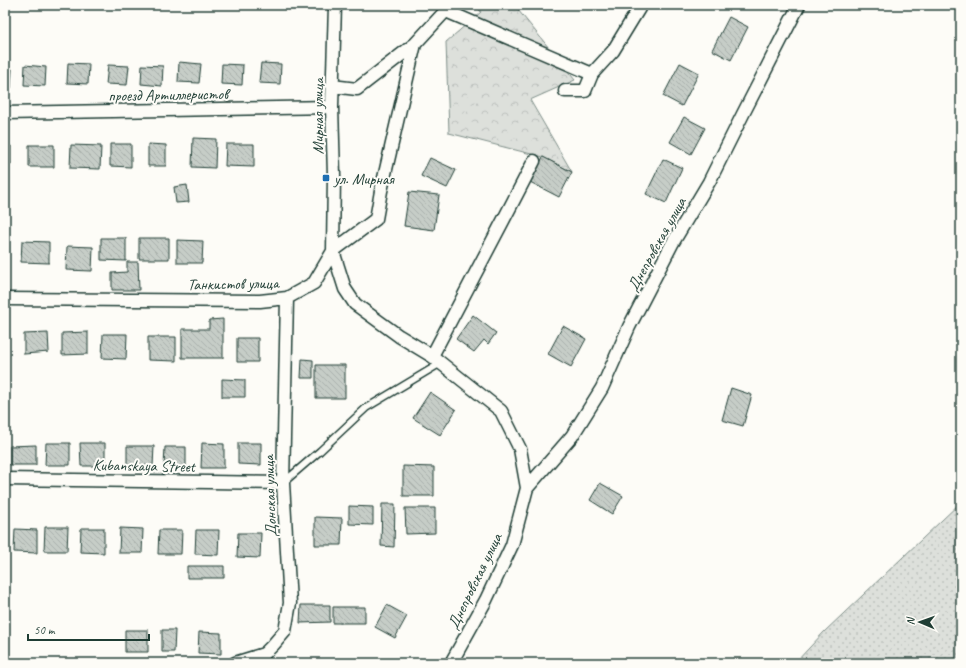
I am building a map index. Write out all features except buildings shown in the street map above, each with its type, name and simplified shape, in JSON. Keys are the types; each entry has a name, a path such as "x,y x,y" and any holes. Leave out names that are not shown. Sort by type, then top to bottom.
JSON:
{"street":[{"name":"Мирная улица","path":"333,251 334,175 332,86 335,5"},
{"path":"565,91 584,91 592,74 613,51 641,5"},
{"name":"Днепровская улица","path":"526,488 572,436 602,388 629,328 668,251 709,182 799,5"},
{"path":"332,86 357,89 414,44 448,8 592,74"},
{"path":"414,44 376,219 333,251 345,289 355,304 399,336 432,356 534,161"},
{"name":"проезд Артиллеристов","path":"5,113 332,107"},
{"name":"Танкистов улица","path":"5,299 260,301 287,298 314,283 333,251"},
{"name":"Донская улица","path":"235,663 264,654 285,631 290,603 283,483 287,298"},
{"name":"Днепровская улица","path":"432,356 501,411 520,449 526,488 512,545 486,600 451,663"},
{"name":"Kubanskaya Street","path":"5,479 283,483"}],"lane":[{"path":"283,483 320,452 366,408 441,363"}],"green space":[{"path":"476,5 514,5 575,80 530,100 572,172 543,157 449,133 446,42 481,12"},
{"path":"961,502 961,663 795,663 824,632"}],"place":[{"name":"ул. Мирная","path":"326,178"}]}
